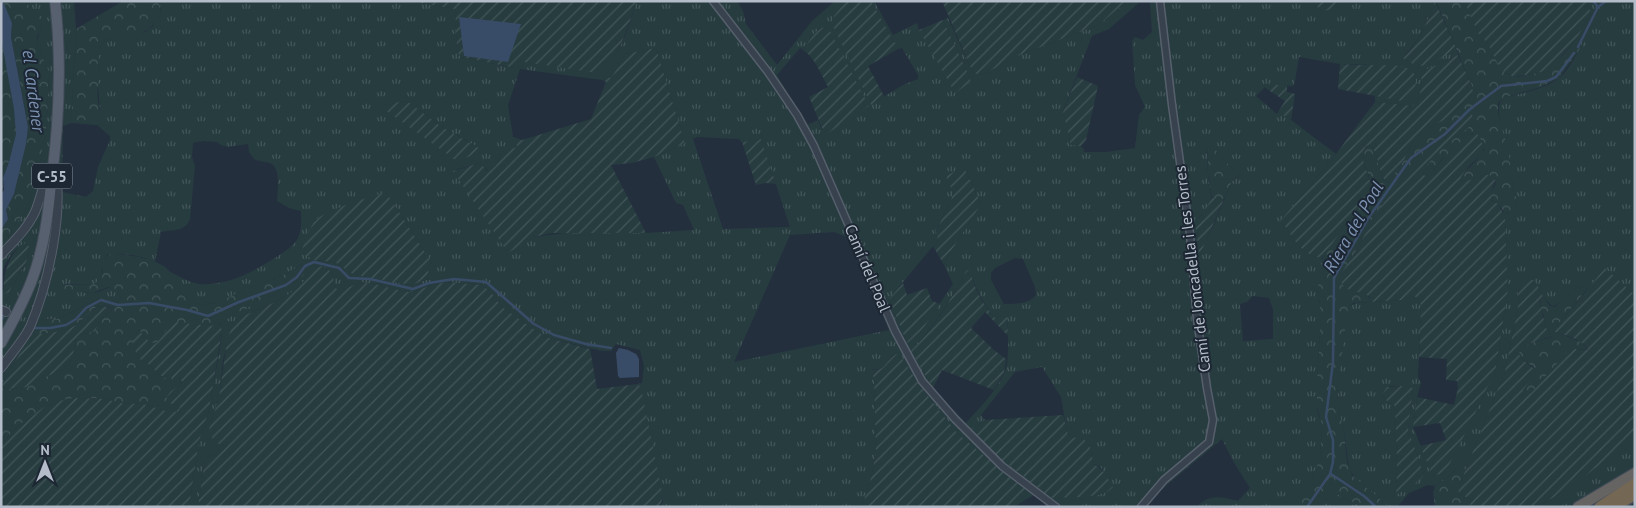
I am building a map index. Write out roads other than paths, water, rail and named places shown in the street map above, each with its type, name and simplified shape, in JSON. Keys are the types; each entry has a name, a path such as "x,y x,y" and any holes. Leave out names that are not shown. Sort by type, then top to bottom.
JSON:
{"highway":[{"path":"1578,507 1635,473"},
{"path":"1600,507 1635,484"},
{"path":"1614,507 1635,494"}],"main road":[{"name":"C-55","path":"1,342 20,306 35,269 43,242 54,162 58,79 58,32 55,1"}],"street":[{"name":"Camí del Poal","path":"713,1 768,72 797,115 814,146 891,322 922,381 955,420 1002,466 1056,507"},
{"name":"Camí de Joncadella i les Torres","path":"1141,507 1164,480 1209,442 1214,420 1207,388 1197,319 1190,234 1160,1"},
{"path":"1,255 20,234 35,212 46,178 54,162"},
{"path":"1,368 29,328 44,282 54,240 57,216 58,188 54,162"},
{"path":"20,318 31,323"}],"water":[{"path":"1,1 3,1 12,23 11,37 28,127 26,144 14,194 6,210 8,219 1,230 3,178 16,134 14,109 1,38"},
{"path":"459,17 521,24 508,62 464,56"},
{"path":"619,348 636,354 639,359 639,377 620,378 618,376 616,353"}],"waterway":[{"name":"Riera del Poal","path":"1593,1 1598,7"},
{"name":"Riera del Poal","path":"1578,47 1598,7 1606,1"},
{"name":"Riera del Poal","path":"1307,507 1330,474 1333,462 1333,440 1326,417 1333,362 1334,278 1369,217 1411,158 1445,134 1470,109 1501,86 1547,81 1556,77 1574,53"},
{"path":"34,328 66,325 76,319 86,308 101,300 118,305 149,303 208,316 239,302 286,285 297,277 305,266 314,262 339,268 349,278 370,279 413,289 429,283 454,279 486,282 534,324 554,335 586,344 611,348"},
{"path":"1331,474 1364,496 1376,507"}],"water label":[{"name":"el Cardener","path":"34,91"}]}
